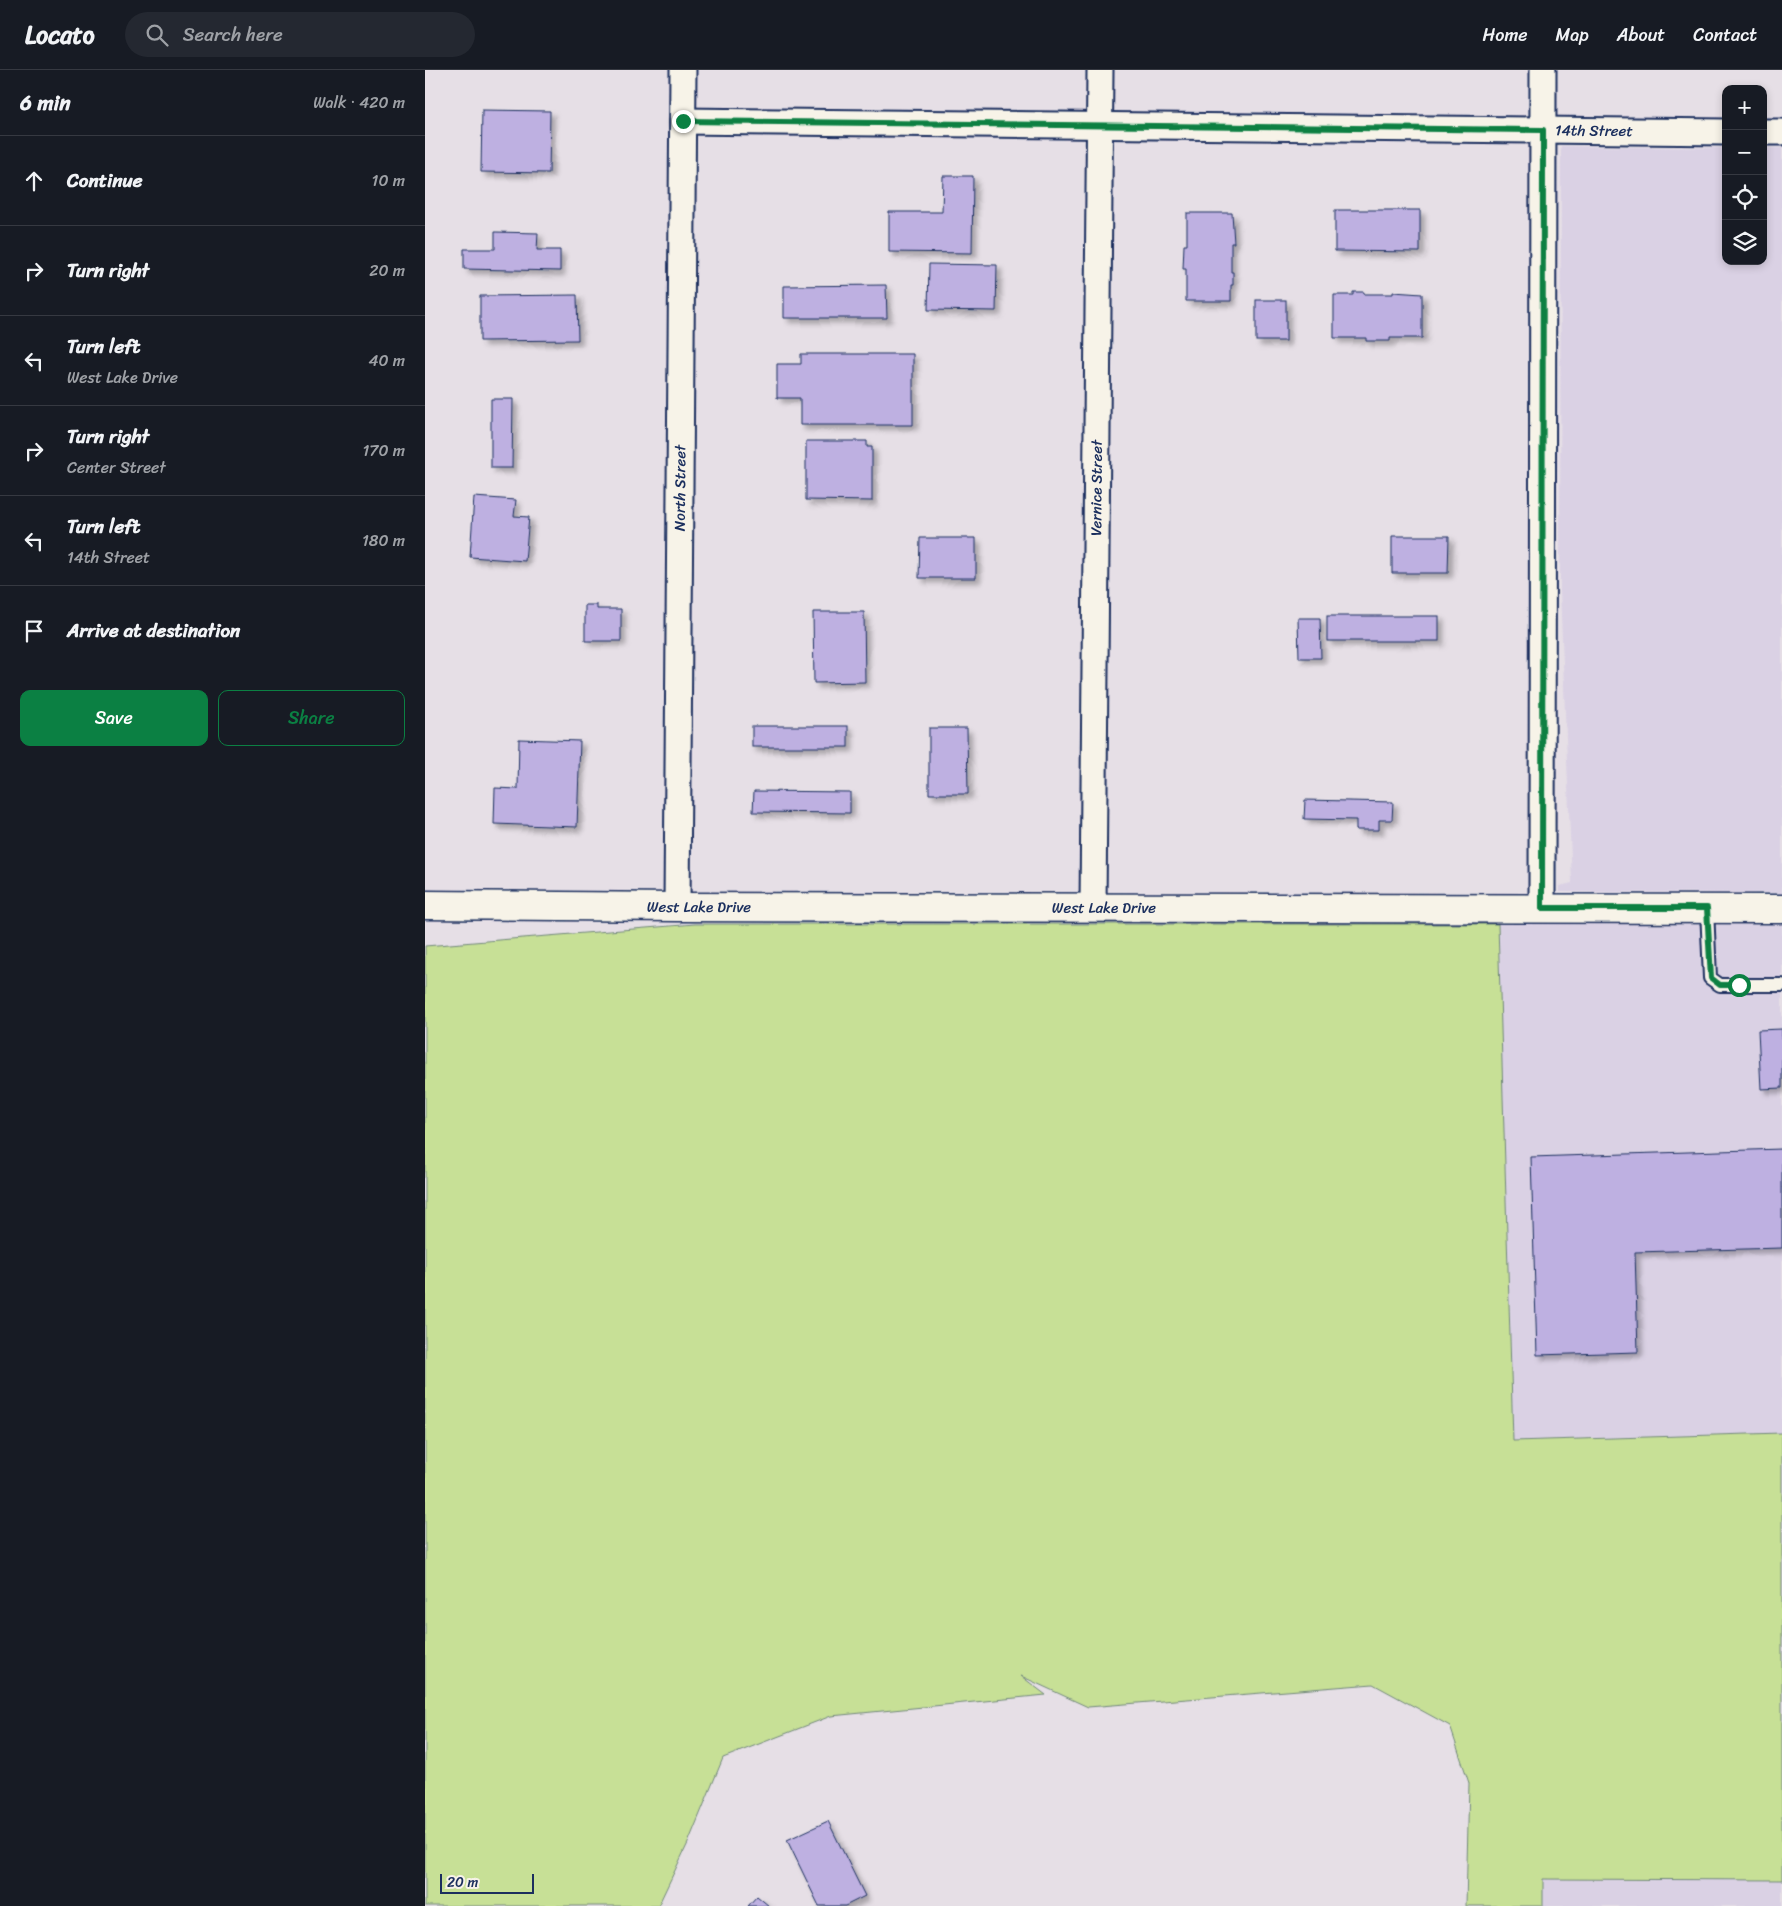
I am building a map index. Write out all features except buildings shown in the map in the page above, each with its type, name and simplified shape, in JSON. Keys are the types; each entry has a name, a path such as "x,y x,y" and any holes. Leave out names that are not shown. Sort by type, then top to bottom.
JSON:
{"street":[{"name":"North Street","path":"677,907 683,70"},
{"name":"Vernice Street","path":"1093,907 1100,70"},
{"path":"1542,908 1543,70"},
{"name":"14th Street","path":"683,121 1722,132"},
{"path":"1767,132 1782,132"},
{"name":"West Lake Drive","path":"425,905 1782,908"}],"lane":[{"path":"1707,908 1711,978 1720,985 1782,985"}],"shaded area":[{"path":"1561,146 1722,148 1722,265 1767,265 1767,148 1782,148 1782,893 1560,892 1560,886 1572,883 1560,590"},
{"path":"1498,924 1782,925 1782,1433 1513,1441"},
{"path":"1543,1879 1782,1880 1782,1906 1543,1906"}],"green space":[{"path":"695,924 1498,924 1513,1441 1782,1433 1782,1880 1543,1879 1543,1906 1466,1906 1469,1783 1450,1726 1373,1684 1088,1707 1021,1676 1046,1695 831,1716 723,1758 688,1843 658,1906 425,1906 425,946"}],"route":[{"path":"683,121 1543,130 1542,908 1707,908 1711,978 1720,985 1739,985"}]}
